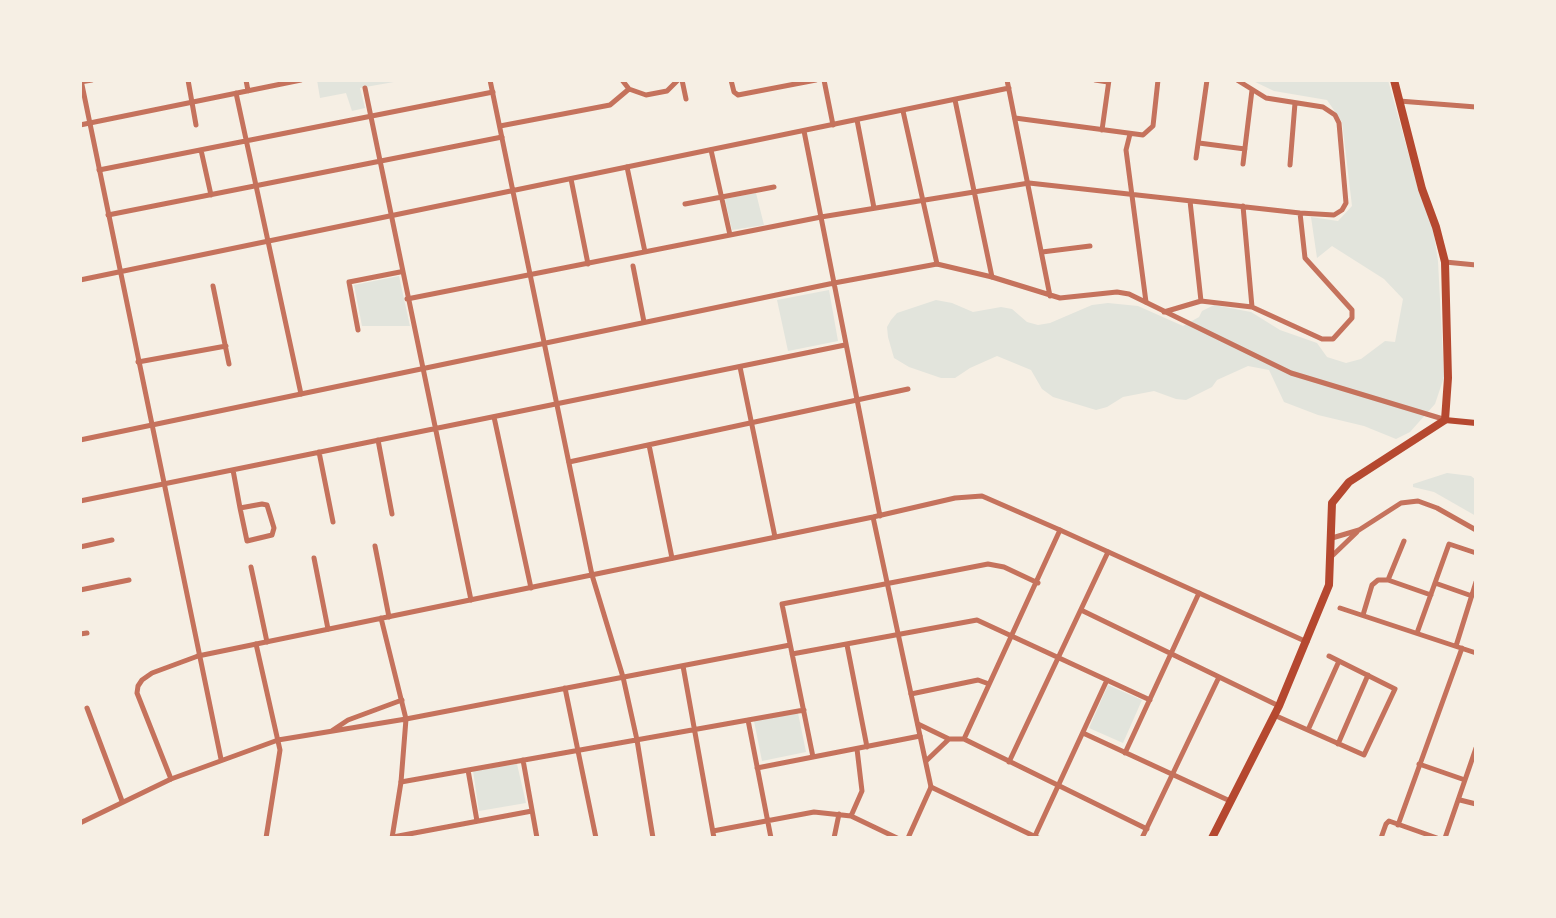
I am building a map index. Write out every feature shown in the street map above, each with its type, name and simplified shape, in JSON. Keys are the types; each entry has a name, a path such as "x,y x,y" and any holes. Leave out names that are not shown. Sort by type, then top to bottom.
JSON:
{"main road":[{"path":"1394,80 1445,262 1445,420"},
{"path":"1212,838 1277,710 1329,585 1332,504 1348,482 1445,420 1476,423"}],"street":[{"path":"92,80 81,82 221,759"},
{"path":"188,80 196,125"},
{"path":"246,80 248,91"},
{"path":"80,125 297,80"},
{"path":"490,80 592,575 623,677 637,740 652,838"},
{"path":"622,80 628,89 646,95 666,91 680,80 686,99"},
{"path":"731,80 738,95 816,80"},
{"path":"824,80 833,125"},
{"path":"1007,80 1050,296"},
{"path":"1095,80 1109,81 1102,130"},
{"path":"1015,118 1143,135 1153,126 1158,80"},
{"path":"1196,158 1206,80"},
{"path":"408,299 820,218 1029,182 1300,214 1324,215 1342,210 1346,203 1335,115 1326,108 1266,98 1237,80"},
{"path":"365,88 471,600"},
{"path":"80,280 1009,88"},
{"path":"500,126 610,105 628,89"},
{"path":"1244,164 1252,90"},
{"path":"99,170 493,92"},
{"path":"236,93 301,394"},
{"path":"955,100 992,277"},
{"path":"1399,101 1476,107"},
{"path":"1290,165 1295,103"},
{"path":"903,111 937,264"},
{"path":"856,120 874,208"},
{"path":"804,131 889,585 932,787 908,838"},
{"path":"1130,134 1126,150 1146,302"},
{"path":"108,215 502,137"},
{"path":"1198,143 1245,149"},
{"path":"201,150 211,195"},
{"path":"711,150 730,236"},
{"path":"627,167 645,252"},
{"path":"571,179 588,264"},
{"path":"684,204 774,187"},
{"path":"1190,202 1201,301"},
{"path":"1243,206 1252,307"},
{"path":"1164,312 1201,301 1252,307 1327,340 1333,339 1352,318 1352,310 1304,258 1300,214"},
{"path":"1042,252 1090,246"},
{"path":"1445,262 1476,265"},
{"path":"80,440 937,264 1060,298 1116,292 1135,296 1291,374 1445,420"},
{"path":"633,266 644,322"},
{"path":"358,330 349,282 402,272"},
{"path":"213,286 229,364"},
{"path":"80,501 845,345"},
{"path":"138,362 226,346"},
{"path":"740,366 775,537"},
{"path":"569,462 908,389"},
{"path":"494,416 531,588"},
{"path":"378,440 392,514"},
{"path":"649,445 672,558"},
{"path":"319,452 333,522"},
{"path":"233,470 240,508 247,541 272,535 268,505 240,508"},
{"path":"171,779 138,686 152,673 198,656 955,498 982,496 1307,642"},
{"path":"1330,558 1359,530 1402,503 1418,501 1476,530"},
{"path":"964,740 1060,530"},
{"path":"1330,539 1359,530"},
{"path":"80,547 112,540"},
{"path":"1388,580 1404,541"},
{"path":"1417,633 1449,544 1476,553"},
{"path":"375,546 406,719 392,838 532,812"},
{"path":"1009,762 1109,552"},
{"path":"314,558 328,629"},
{"path":"813,757 782,604 988,564 1038,583"},
{"path":"251,567 267,642"},
{"path":"80,590 129,580"},
{"path":"1362,615 1378,580 1431,595"},
{"path":"1398,824 1459,647 1476,582"},
{"path":"1435,583 1472,596"},
{"path":"1125,752 1199,593"},
{"path":"1340,608 1476,653"},
{"path":"1081,610 1219,677 1308,730 1364,755 1395,688 1328,656"},
{"path":"792,654 977,620 1150,700"},
{"path":"256,644 280,750 266,838"},
{"path":"847,644 866,747"},
{"path":"80,823 171,779 278,740 790,645"},
{"path":"1308,730 1339,661"},
{"path":"682,666 714,834 814,812 851,816 897,838"},
{"path":"1338,744 1368,676"},
{"path":"1142,838 1219,677"},
{"path":"912,694 978,680 989,684"},
{"path":"932,787 1036,838 1107,680"},
{"path":"565,688 596,838"},
{"path":"332,730 402,700"},
{"path":"87,708 122,801"},
{"path":"401,782 804,710"},
{"path":"748,720 771,838"},
{"path":"918,724 949,739 964,740 1147,829"},
{"path":"1083,733 1231,801"},
{"path":"757,768 920,736"},
{"path":"926,761 949,739"},
{"path":"851,816 862,791 857,749"},
{"path":"1445,838 1475,753"},
{"path":"523,760 537,838"},
{"path":"1420,764 1465,780"},
{"path":"468,770 477,822"},
{"path":"1459,799 1476,804"},
{"path":"834,838 839,814"},
{"path":"1381,838 1389,822 1437,838"}],"shaded area":[{"path":"317,80 405,80 360,88 365,108 352,111 346,93 320,98"},
{"path":"1251,80 1388,80 1433,228 1438,261 1444,377 1435,404 1410,432 1396,439 1284,402 1269,370 1248,366 1186,400 1154,391 1123,397 1096,410 1053,397 1042,389 1031,370 997,356 955,378 941,378 894,358 887,327 891,320 897,313 936,300 973,312 1012,309 1027,322 1038,325 1108,303 1138,306 1183,326 1214,305 1251,312 1280,330 1317,343 1327,357 1346,363 1361,359 1385,341 1395,342 1403,299 1384,279 1332,246 1317,258 1311,217 1338,221 1352,206 1342,122 1327,100 1274,91"},
{"path":"756,193 764,225 732,230 725,199"},
{"path":"399,276 410,326 362,326 354,285"},
{"path":"829,290 838,341 788,351 777,300"},
{"path":"1447,473 1476,480 1476,516 1434,492 1413,487"},
{"path":"1108,685 1142,700 1123,743 1089,728"},
{"path":"798,713 806,752 762,761 754,721"},
{"path":"517,764 526,803 479,811 473,771"}]}
